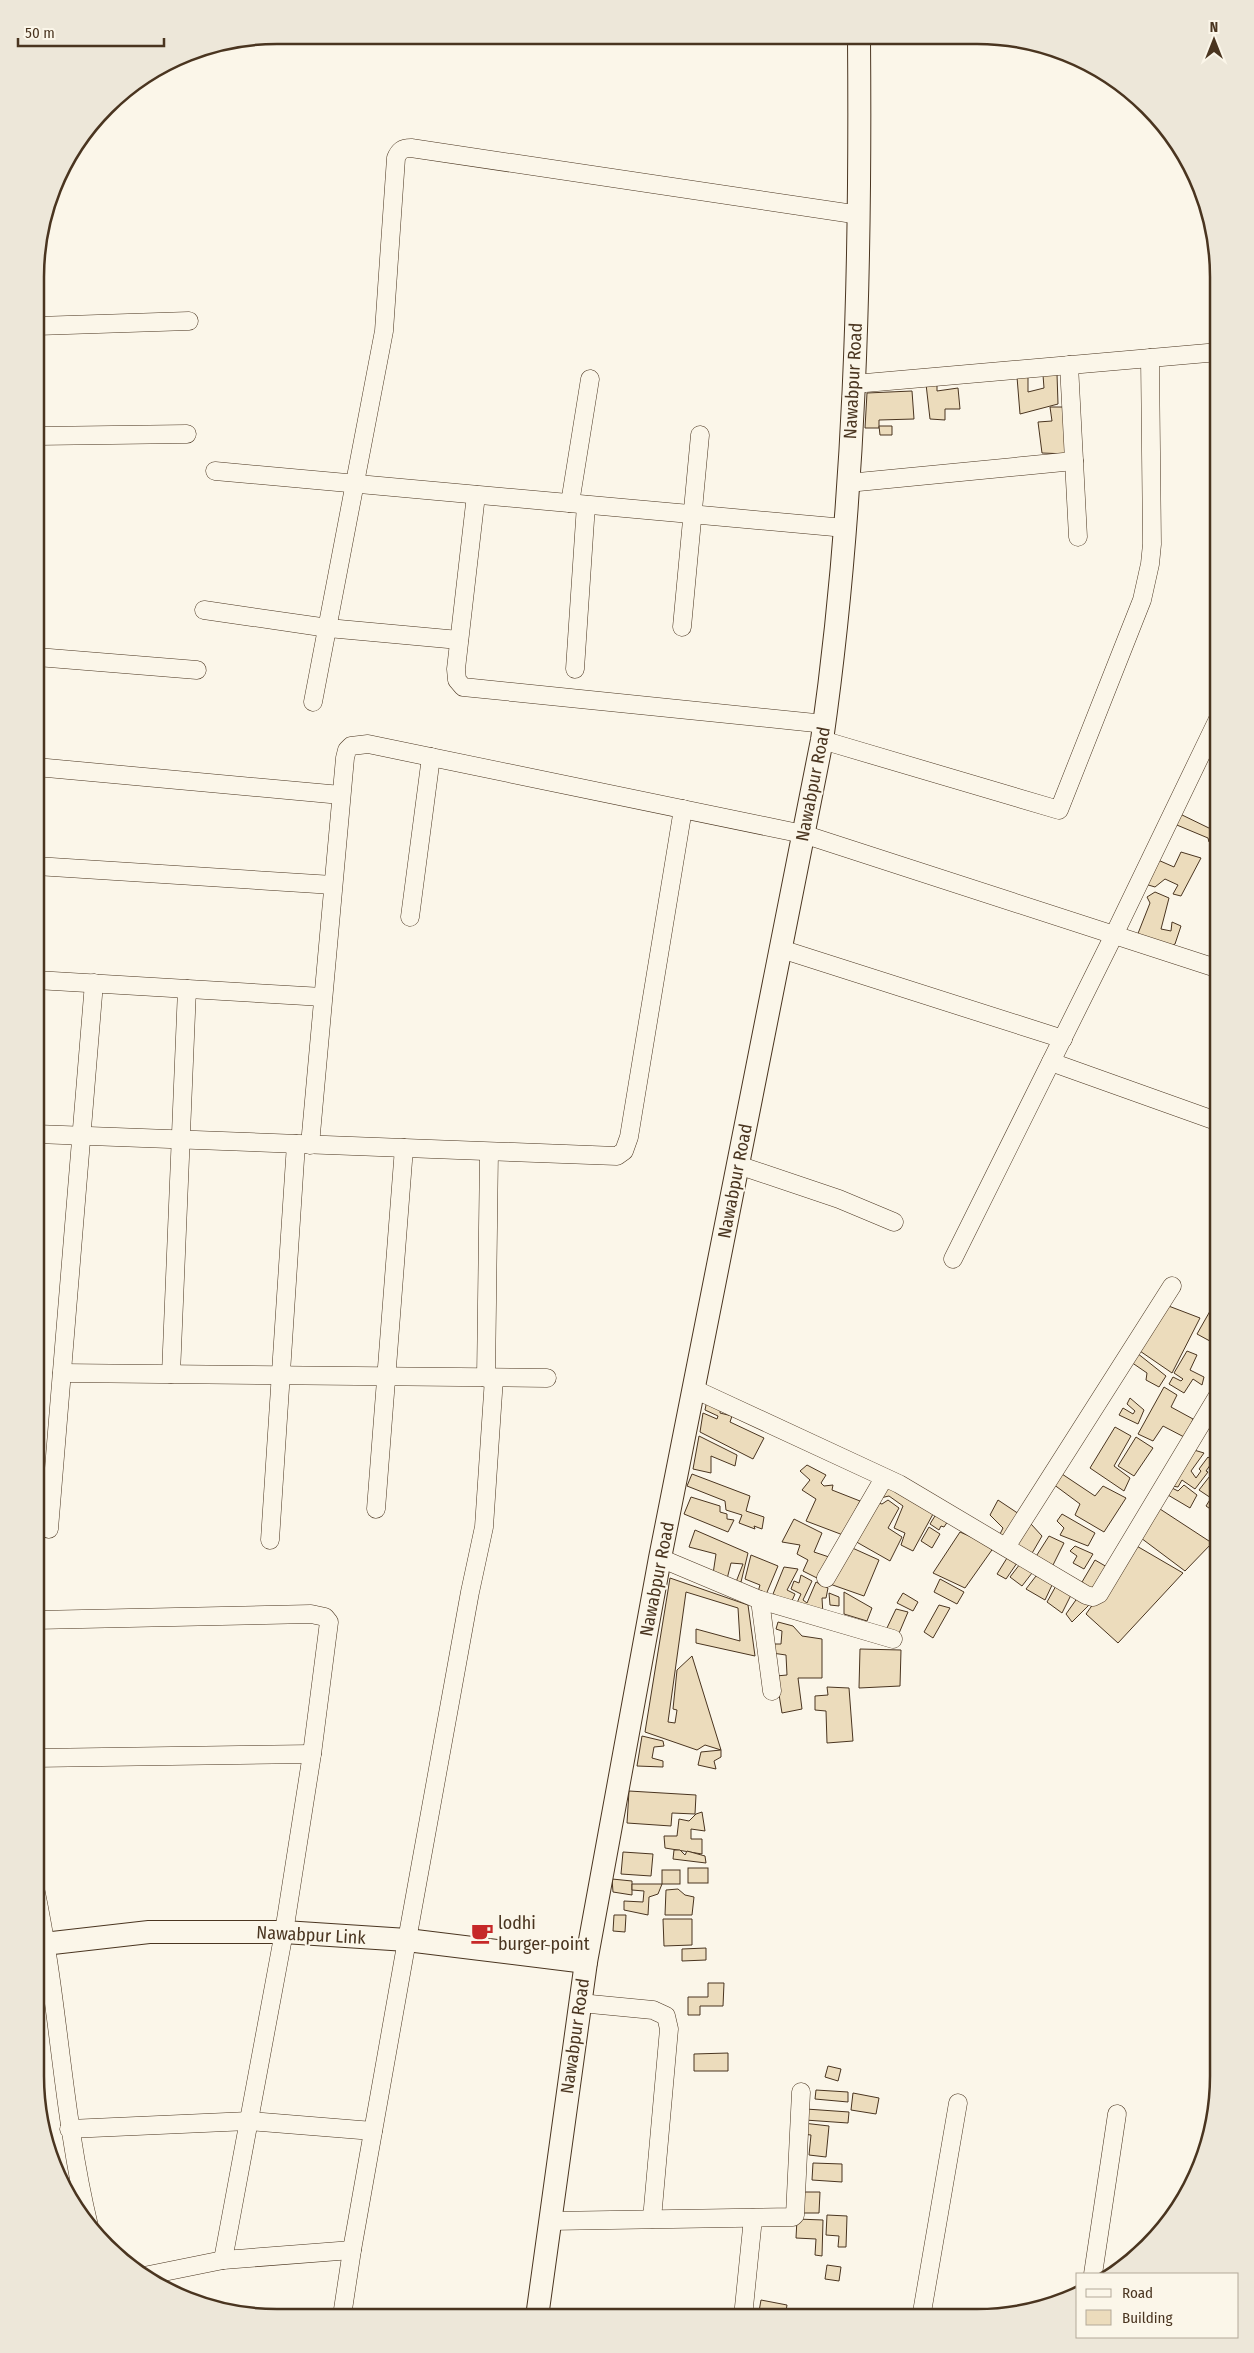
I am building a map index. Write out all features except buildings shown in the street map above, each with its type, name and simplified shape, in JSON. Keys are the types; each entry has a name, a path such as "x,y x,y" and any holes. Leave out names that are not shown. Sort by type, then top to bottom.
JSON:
{"street":[{"name":"Nawabpur Road","path":"538,2309 586,1962 660,1558 823,732 839,610 854,384 860,215 859,44"},
{"path":"313,702 384,331 396,158 404,148 860,215"},
{"path":"44,326 189,321"},
{"path":"854,384 1210,353"},
{"path":"476,494 456,670 457,680 463,687 823,732 1059,810 1142,600 1150,564 1152,534 1150,358"},
{"path":"1068,365 1078,536"},
{"path":"574,668 578,504 590,379"},
{"path":"44,436 187,434"},
{"path":"682,627 700,435"},
{"path":"848,483 1074,461"},
{"path":"215,471 845,528"},
{"path":"204,610 328,628 459,640"},
{"path":"44,658 197,670"},
{"path":"953,1259 1063,1039 1210,736"},
{"path":"270,1540 281,1375 303,1145 323,997 345,758 347,750 351,746 368,744 804,834 1114,935 1210,964"},
{"path":"410,917 431,757"},
{"path":"44,768 342,795"},
{"path":"44,1134 617,1156 624,1151 629,1137 683,810"},
{"path":"44,866 333,884"},
{"path":"781,948 1063,1039"},
{"path":"44,981 323,997"},
{"path":"49,1529 94,984"},
{"path":"171,1374 187,989"},
{"path":"1051,1062 1210,1119"},
{"path":"376,1509 404,1148"},
{"path":"343,2309 407,1940 470,1592 484,1527 490,1378 489,1152"},
{"path":"738,1165 839,1198 894,1222"},
{"path":"1006,1547 1172,1286"},
{"path":"62,1373 547,1378"},
{"path":"694,1389 884,1478 1086,1595 1093,1597 1099,1594 1210,1409"},
{"path":"826,1578 884,1478"},
{"path":"660,1558 760,1600 893,1639"},
{"path":"760,1600 772,1691"},
{"path":"44,1620 311,1614 325,1617 329,1629 312,1754 284,1932 223,2260"},
{"path":"44,1758 312,1754"},
{"name":"Nawabpur Link","path":"44,1945 149,1932 284,1932 407,1940 586,1962"},
{"path":"44,1965 69,2129 86,2209"},
{"path":"580,2003 654,2010 666,2016 669,2029 652,2220"},
{"path":"550,2221 793,2217 795,2215 801,2092"},
{"path":"923,2309 958,2103"},
{"path":"1093,2273 1117,2114"},
{"path":"69,2129 248,2122 373,2132"},
{"path":"744,2309 753,2218"},
{"path":"154,2274 223,2260 352,2250"}],"place":[{"name":"lodhi burger point","path":"482,1933"}]}
